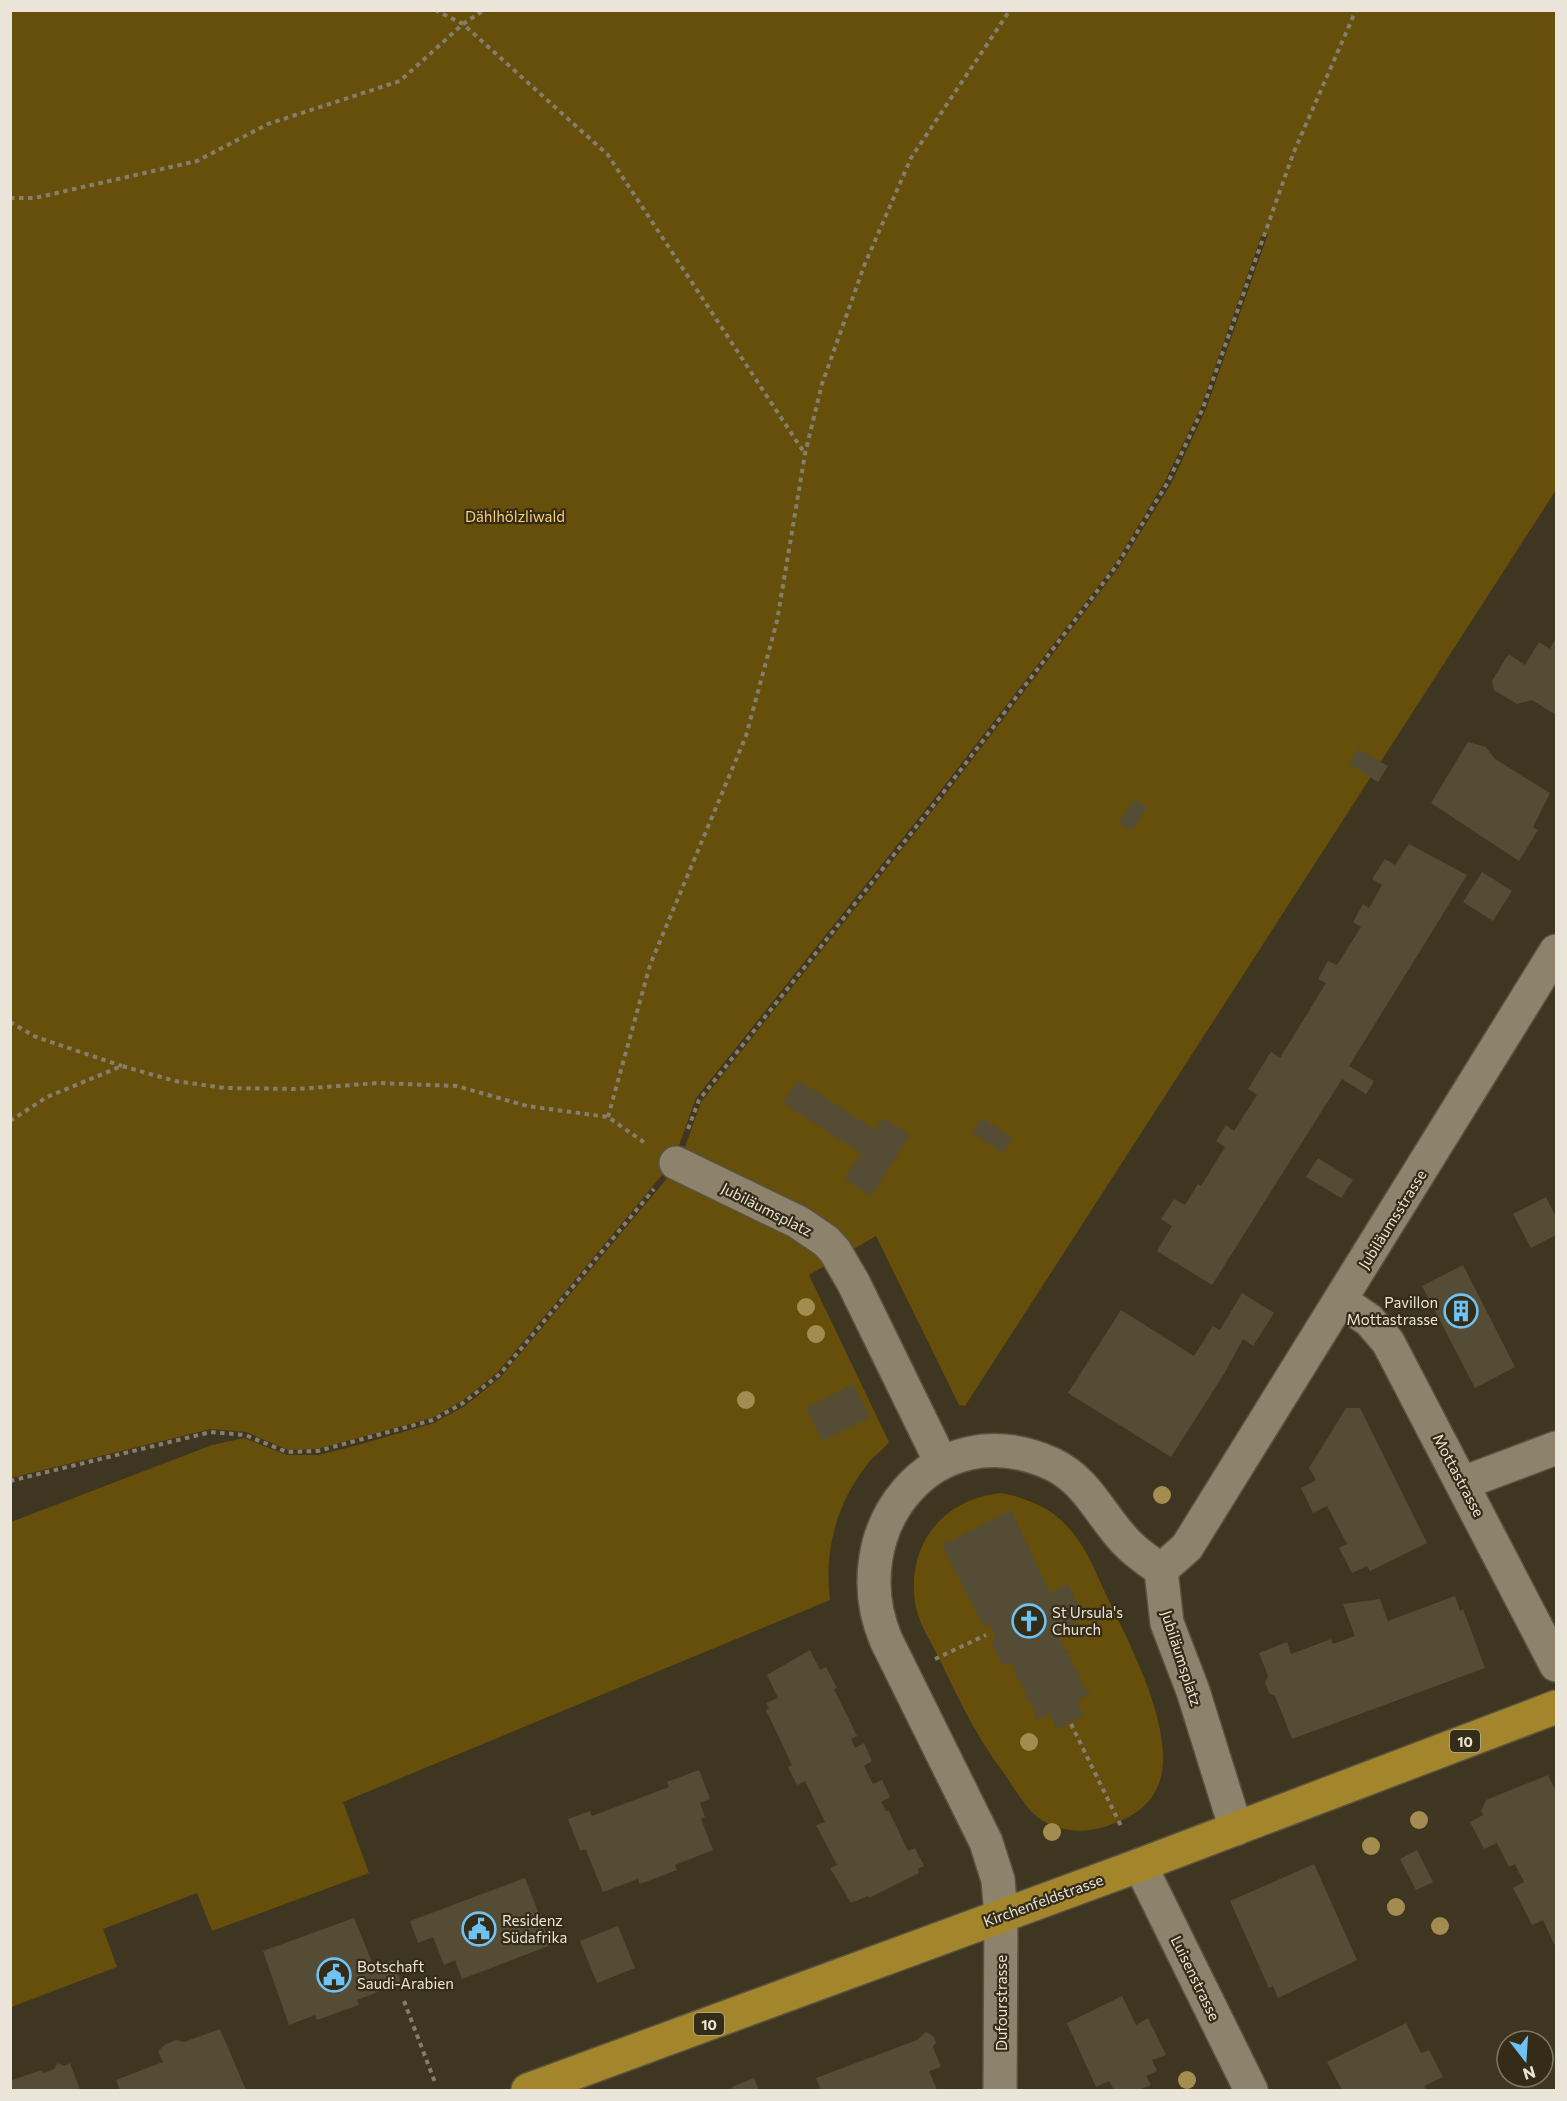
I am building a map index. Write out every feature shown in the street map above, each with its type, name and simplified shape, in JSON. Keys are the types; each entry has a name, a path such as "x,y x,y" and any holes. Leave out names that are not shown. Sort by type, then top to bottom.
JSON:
{"main road":[{"name":"Kirchenfeldstrasse","path":"528,2091 1140,1865 1557,1707"}],"street":[{"name":"Jubiläumsstrasse","path":"1161,1570 1187,1547 1557,951"},
{"name":"Jubiläumsplatz","path":"676,1163 798,1222 826,1241 835,1251 853,1282 941,1462"},
{"name":"Mottastrasse","path":"1341,1301 1370,1320 1388,1342 1557,1665"},
{"path":"1463,1483 1557,1448"},
{"path":"1001,1915 998,1880 986,1842 886,1640 875,1609 875,1562 884,1525 904,1492 941,1462 969,1454 999,1451 1029,1455 1053,1464 1075,1479 1099,1504 1124,1540 1161,1570"},
{"name":"Jubiläumsplatz","path":"1161,1570 1167,1623 1193,1691 1236,1829"},
{"name":"Luisenstrasse","path":"1140,1865 1251,2091"},
{"name":"Dufourstrasse","path":"1000,2091 1001,1915"}],"path":[{"path":"435,10 464,24 608,154 805,454"},
{"path":"10,198 35,198 197,161 268,124 400,81 464,24 484,10"},
{"path":"608,1117 650,965 746,736 777,621 805,454 822,384 860,277 911,158 1010,10"},
{"path":"10,1481 211,1432 245,1435 287,1452 318,1451 433,1420 464,1403 500,1374 676,1163 699,1100 944,793 1110,575 1168,482 1203,408 1293,154 1356,10"},
{"path":"10,1022 36,1037 175,1081 225,1088 298,1089 378,1083 457,1086 527,1106 608,1117 676,1163"},
{"path":"10,1121 47,1097 122,1066"},
{"path":"930,1662 986,1635"},
{"path":"1071,1724 1122,1828"},
{"path":"404,2001 436,2085"}],"green space":[{"name":"Dählhölzliwald","path":"11,11 1556,11 1556,490 965,1406 959,1405 876,1236 809,1275 889,1442 868,1463 856,1481 847,1496 834,1529 829,1564 830,1600 343,1802 369,1873 212,1931 197,1893 103,1929 117,1967 11,2007 11,1522 212,1445 244,1438 287,1455 318,1455 434,1423 465,1406 501,1377 679,1164 701,1102 946,794 1119,567 1171,484 1206,409 1268,234 1262,234 1201,407 1165,481 1115,564 941,790 696,1098 673,1162 498,1372 462,1401 432,1418 317,1449 288,1450 246,1432 211,1429 11,1478"},
{"path":"1001,1493 1027,1500 1044,1508 1059,1518 1073,1533 1091,1562 1129,1643 1157,1716 1163,1763 1155,1792 1138,1811 1104,1827 1081,1831 1066,1829 1043,1821 1032,1812 976,1730 926,1633 916,1608 914,1586 916,1566 931,1530 961,1505 980,1497"}],"building":[{"path":"1556,638 1556,715 1532,700 1517,704 1494,690 1492,681 1507,656 1510,655 1525,665 1539,642 1550,649"},
{"path":"1468,742 1486,747 1495,759 1550,793 1533,827 1538,830 1519,861 1431,803"},
{"path":"1358,749 1388,766 1378,782 1349,764"},
{"path":"1134,799 1147,807 1132,831 1119,823"},
{"path":"1409,844 1467,875 1349,1066 1374,1081 1370,1088 1366,1094 1342,1079 1212,1285 1157,1251 1172,1226 1161,1219 1174,1199 1185,1205 1198,1184 1201,1186 1225,1147 1216,1141 1226,1125 1234,1131 1257,1095 1248,1089 1259,1071 1271,1052 1280,1058 1326,983 1318,979 1328,961 1337,965 1361,927 1353,922 1363,904 1369,908 1382,885 1372,879 1385,859 1395,865"},
{"path":"1482,872 1512,891 1493,921 1463,902"},
{"path":"798,1080 875,1130 883,1118 910,1135 871,1196 844,1179 861,1153 783,1103"},
{"path":"982,1118 1012,1137 1003,1153 972,1133"},
{"path":"1318,1158 1353,1180 1341,1198 1306,1177"},
{"path":"1546,1197 1556,1217 1556,1235 1531,1248 1513,1214"},
{"name":"Pavillon Mottastrasse","path":"1463,1265 1515,1367 1475,1388 1422,1286"},
{"path":"1242,1293 1274,1313 1253,1346 1243,1339 1224,1374 1171,1457 1068,1393 1121,1310 1194,1356 1213,1326 1220,1330"},
{"path":"853,1384 870,1417 822,1441 806,1408"},
{"path":"1346,1408 1360,1408 1427,1543 1370,1571 1367,1566 1352,1573 1339,1548 1347,1544 1327,1506 1313,1513 1301,1488 1316,1480 1309,1468"},
{"name":"St Ursula's Church","path":"1011,1510 1050,1593 1068,1584 1084,1618 1059,1630 1058,1634 1066,1652 1069,1650 1071,1653 1068,1654 1076,1671 1079,1670 1081,1673 1078,1675 1086,1691 1089,1690 1090,1693 1077,1701 1084,1715 1057,1729 1050,1714 1036,1720 1034,1717 1037,1716 1029,1698 1026,1700 1027,1695 1019,1679 1016,1680 1017,1675 1011,1662 1003,1666 991,1641 996,1638 990,1625 984,1627 942,1545"},
{"path":"1455,1596 1460,1611 1463,1609 1485,1668 1292,1739 1275,1696 1269,1693 1265,1683 1268,1676 1259,1653 1287,1642 1291,1654 1331,1639 1333,1644 1355,1636 1343,1604 1380,1599 1388,1621"},
{"path":"810,1650 820,1670 826,1667 837,1688 834,1689 857,1736 851,1739 855,1748 864,1743 872,1761 864,1766 873,1784 882,1780 890,1797 881,1802 886,1811 889,1811 908,1851 915,1848 924,1866 918,1869 919,1873 869,1898 868,1896 851,1903 830,1868 837,1865 816,1825 825,1822 805,1781 797,1785 788,1767 792,1765 766,1710 769,1709 766,1703 778,1698 767,1675"},
{"path":"699,1770 710,1799 700,1803 705,1817 701,1819 713,1850 675,1865 677,1870 640,1884 638,1879 603,1892 586,1850 580,1850 568,1819 590,1811 592,1816 669,1787 667,1782"},
{"path":"1548,1775 1556,1791 1556,1948 1543,1920 1532,1925 1513,1888 1524,1882 1515,1864 1509,1867 1497,1843 1484,1849 1470,1822 1483,1815 1481,1811 1486,1800"},
{"path":"1417,1850 1433,1882 1416,1890 1400,1859"},
{"path":"1314,1864 1357,1960 1278,1998 1273,1986 1269,1988 1230,1901"},
{"name":"Residenz Südafrika","path":"525,1878 551,1945 462,1979 455,1960 444,1965 433,1937 418,1943 410,1921"},
{"name":"Botschaft Saudi-Arabien","path":"354,1918 374,1967 393,1960 401,1983 357,2000 359,2005 317,2020 315,2015 289,2025 263,1951"},
{"path":"618,1926 635,1968 597,1983 580,1941"},
{"path":"1122,1996 1136,2025 1148,2018 1166,2055 1152,2060 1157,2071 1146,2076 1151,2085 1139,2090 1114,2090 1109,2081 1096,2087 1067,2023"},
{"path":"1406,2023 1421,2053 1429,2050 1443,2077 1424,2086 1426,2090 1342,2090 1327,2062"},
{"path":"220,2029 246,2090 120,2090 116,2080 163,2062 158,2051 166,2044 176,2040 184,2042"},
{"path":"926,2032 933,2036 936,2042 933,2047 941,2067 929,2071 937,2090 821,2090 816,2078 917,2040"},
{"path":"58,2063 64,2066 70,2063 80,2090 10,2090 10,2081 41,2070 44,2073 54,2069"},
{"path":"754,2078 759,2090 733,2090 732,2087"}],"place":[{"name":"Pavillon Mottastrasse","path":"1461,1311"},
{"name":"St Ursula's Church","path":"1029,1621"},
{"name":"Residenz Südafrika","path":"479,1929"},
{"name":"Botschaft Saudi-Arabien","path":"334,1975"}]}
